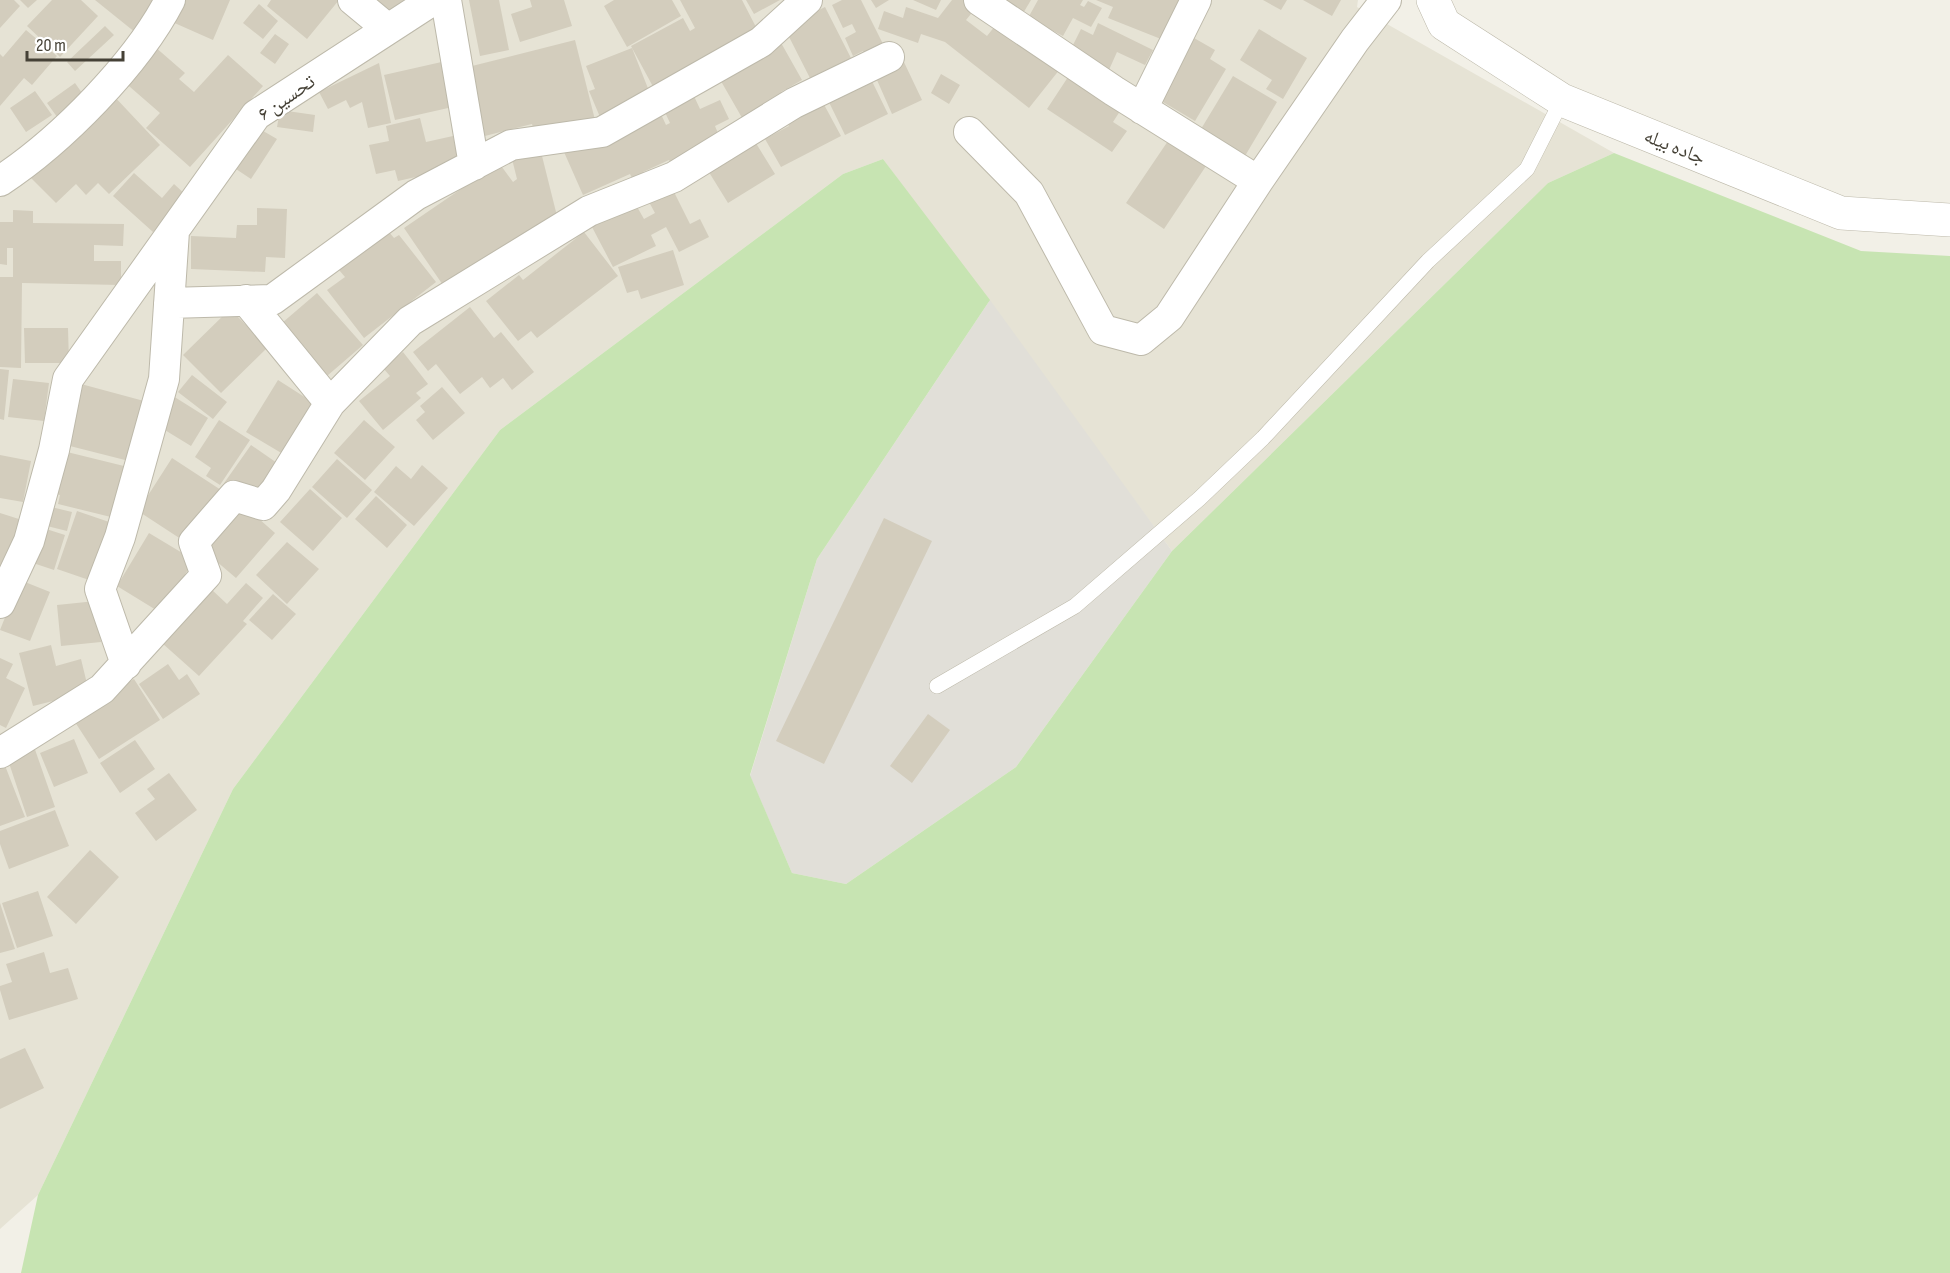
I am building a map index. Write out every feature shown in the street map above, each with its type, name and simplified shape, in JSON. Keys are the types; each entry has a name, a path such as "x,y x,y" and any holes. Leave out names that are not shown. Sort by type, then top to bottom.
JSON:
{"street":[{"path":"0,181 25,164 108,86 159,21 170,0"},
{"path":"353,0 388,29"},
{"name":"تحسین ۶","path":"0,603 29,541 54,450 68,379 256,115 433,0"},
{"path":"446,0 474,165"},
{"path":"169,303 272,300 416,195 511,145 602,132 761,42 807,0"},
{"path":"979,0 1142,109 1258,181"},
{"path":"1142,109 1196,0"},
{"path":"969,132 1029,193 1103,330 1141,340 1168,317 1258,181 1355,40 1386,0"},
{"name":"جاده بیله","path":"1433,0 1444,24 1562,100 1841,213 1950,220"},
{"path":"0,753 102,689 126,664 206,575 194,542 234,496 263,505 276,490 330,403 410,321 589,212 674,177 794,103 889,57"},
{"path":"126,664 100,589 120,537 164,380 174,230"},
{"path":"246,300 330,403"}],"lane":[{"path":"937,686 1075,606 1199,499 1263,438 1428,261 1527,169 1562,100"}],"shaded area":[{"path":"0,0 1358,0 1357,7 1614,153 1548,183 1172,551 883,159 843,174 500,430 233,789 38,1195 0,1229"},
{"path":"990,300 1172,551 1016,767 846,884 792,873 750,776 817,559"}],"green space":[{"path":"1614,153 1861,251 1950,256 1950,1273 21,1273 38,1195 233,789 500,430 843,174 883,159 990,300 817,559 750,775 792,873 846,884 1016,767 1172,551 1548,183"}],"building":[{"path":"0,0 14,0 20,6 0,28"},
{"path":"20,0 37,0 28,8"},
{"path":"52,0 81,0 98,16 60,57 27,26"},
{"path":"95,0 162,0 136,33"},
{"path":"181,0 230,0 213,40 170,21"},
{"path":"271,0 339,0 307,39 267,6"},
{"path":"357,0 404,0 386,23"},
{"path":"469,0 499,0 509,50 480,56"},
{"path":"530,0 564,0 572,26 520,42 511,14 532,7"},
{"path":"614,0 672,0 681,16 627,47 604,6"},
{"path":"680,0 742,0 757,29 657,94 631,46 683,18 690,31 695,28"},
{"path":"746,0 780,0 754,14"},
{"path":"842,0 861,0 886,50 867,59 863,51 853,56 845,38 856,32 852,24 843,28 832,5"},
{"path":"871,0 889,0 876,8"},
{"path":"913,0 941,0 936,10"},
{"path":"952,0 964,0 975,9 966,20 987,36 999,21 1060,69 1029,108 945,42 921,34 918,43 878,29 884,11 903,18 906,7 938,18"},
{"path":"999,0 1031,0 1022,15"},
{"path":"1038,0 1083,0 1080,5 1084,7 1088,1 1102,8 1091,27 1073,18 1063,36 1028,18"},
{"path":"1096,0 1183,0 1171,43 1108,18 1113,7"},
{"path":"1263,0 1287,0 1281,10"},
{"path":"1303,0 1341,0 1332,16"},
{"path":"259,4 278,21 263,39 243,23"},
{"path":"825,7 853,62 812,82 784,27"},
{"path":"1098,23 1153,50 1145,65 1117,52 1108,72 1069,53 1081,29 1093,35"},
{"path":"105,26 114,35 75,71 67,62"},
{"path":"1259,29 1307,58 1283,99 1266,89 1272,80 1240,60"},
{"path":"26,30 57,56 32,85 24,78 0,106 0,54 3,57"},
{"path":"275,34 289,44 275,64 260,53"},
{"path":"1187,34 1215,50 1210,59 1226,69 1195,121 1151,95"},
{"path":"575,40 595,120 535,135 532,124 481,137 464,68"},
{"path":"780,41 802,80 781,92 786,100 745,123 718,76"},
{"path":"154,46 185,73 179,79 194,92 228,55 263,86 190,167 146,128 160,113 122,80"},
{"path":"632,48 651,96 600,117 589,91 595,89 586,66"},
{"path":"902,58 922,100 892,114 873,71"},
{"path":"446,61 457,106 395,120 384,75"},
{"path":"379,63 391,123 368,128 362,102 350,108 346,100 328,109 319,92"},
{"path":"868,73 888,114 845,135 825,94"},
{"path":"941,74 960,85 949,104 931,93"},
{"path":"1070,74 1122,108 1113,122 1127,131 1112,152 1047,109"},
{"path":"1233,76 1277,102 1245,156 1201,129"},
{"path":"75,83 82,93 77,96 83,105 60,121 47,103"},
{"path":"35,91 52,115 26,132 10,108"},
{"path":"112,94 160,145 109,194 98,183 86,195 76,184 56,203 28,175"},
{"path":"693,94 700,109 720,100 729,119 715,126 720,138 674,169 669,160 643,172 646,179 635,184 630,174 583,195 564,152 659,110 666,125 670,123 663,108"},
{"path":"821,99 841,136 781,167 765,139 789,126 785,118"},
{"path":"280,110 315,115 313,132 277,127"},
{"path":"420,118 426,142 453,136 460,167 398,181 395,170 376,174 369,145 389,141 386,126"},
{"path":"258,128 277,139 251,179 233,167"},
{"path":"1170,138 1208,163 1164,229 1126,203"},
{"path":"754,140 775,174 728,203 707,169"},
{"path":"541,152 557,216 447,291 404,228 499,163 513,182 517,179 512,159"},
{"path":"134,173 162,198 174,184 187,196 153,232 113,196"},
{"path":"673,190 690,224 700,219 709,237 679,252 666,227 651,235 656,246 613,267 592,227 636,205 644,219 655,213 649,202"},
{"path":"257,208 287,209 285,258 266,257 265,272 191,269 191,236 236,238 237,225 257,225"},
{"path":"13,210 33,211 33,223 124,224 123,246 94,245 94,261 121,261 121,285 22,283 21,368 0,367 0,277 13,277 13,248 7,248 7,265 0,264 0,222 13,222"},
{"path":"383,225 394,238 399,235 436,282 364,338 327,290 345,277 339,270 354,258"},
{"path":"584,232 618,276 537,338 531,331 518,341 486,301 519,275 523,280"},
{"path":"673,250 684,285 641,299 638,290 627,293 618,267"},
{"path":"317,293 363,345 320,382 275,329"},
{"path":"470,307 494,338 501,332 534,372 512,390 503,378 490,388 482,377 460,394 436,364 428,371 413,352"},
{"path":"230,309 268,347 221,393 183,355"},
{"path":"24,328 68,328 69,363 25,363"},
{"path":"403,352 428,384 416,393 421,398 383,430 359,401 390,376 383,368"},
{"path":"0,369 9,370 4,420 0,419"},
{"path":"192,375 227,402 213,419 178,392"},
{"path":"13,379 49,383 44,421 8,417"},
{"path":"278,380 314,403 283,454 246,432"},
{"path":"81,384 144,401 129,461 66,445"},
{"path":"442,387 465,413 433,440 416,420 425,412 420,406"},
{"path":"173,396 208,418 191,446 155,424"},
{"path":"219,420 250,440 220,485 206,476 211,468 195,457"},
{"path":"364,420 395,447 365,480 334,453"},
{"path":"251,445 277,463 255,494 232,493 222,486"},
{"path":"63,451 128,467 115,518 58,504 60,495 52,493"},
{"path":"0,455 31,461 23,502 0,498"},
{"path":"172,458 221,490 187,543 138,511"},
{"path":"337,459 372,490 347,518 312,487"},
{"path":"422,465 448,488 414,526 374,492 396,466 411,479"},
{"path":"310,489 342,518 313,551 280,522"},
{"path":"376,496 407,525 387,548 355,519"},
{"path":"242,504 275,533 236,578 202,549"},
{"path":"47,506 72,512 67,531 43,525"},
{"path":"77,511 112,523 92,581 57,569"},
{"path":"0,513 22,520 0,581"},
{"path":"884,518 932,541 824,764 776,741"},
{"path":"43,528 65,535 54,570 33,563"},
{"path":"149,533 194,560 161,613 117,586"},
{"path":"287,542 319,569 287,604 256,575"},
{"path":"20,580 50,592 30,641 0,630"},
{"path":"246,583 263,598 243,621 247,624 199,676 162,643 211,589 227,604"},
{"path":"273,594 296,614 272,640 249,620"},
{"path":"96,601 101,642 61,646 57,605"},
{"path":"51,645 56,666 81,659 89,692 33,706 19,653"},
{"path":"0,658 13,664 6,678 25,688 6,728 0,725"},
{"path":"168,664 179,680 187,674 200,694 163,719 139,684"},
{"path":"134,679 160,720 99,759 73,719"},
{"path":"928,714 950,730 912,783 890,766"},
{"path":"31,738 55,807 27,817 6,754"},
{"path":"74,739 88,773 54,787 40,753"},
{"path":"135,740 155,769 120,793 100,763"},
{"path":"4,763 25,817 0,826 0,765"},
{"path":"169,773 197,810 156,841 135,813 155,799 147,789"},
{"path":"55,810 69,846 9,869 0,844 0,831"},
{"path":"90,850 119,877 76,924 47,897"},
{"path":"38,891 53,936 17,948 2,903"},
{"path":"0,903 15,949 0,953"},
{"path":"44,952 50,973 68,968 78,999 9,1020 0,990 0,986 12,982 6,964"},
{"path":"25,1048 44,1088 0,1109 0,1059"}]}
